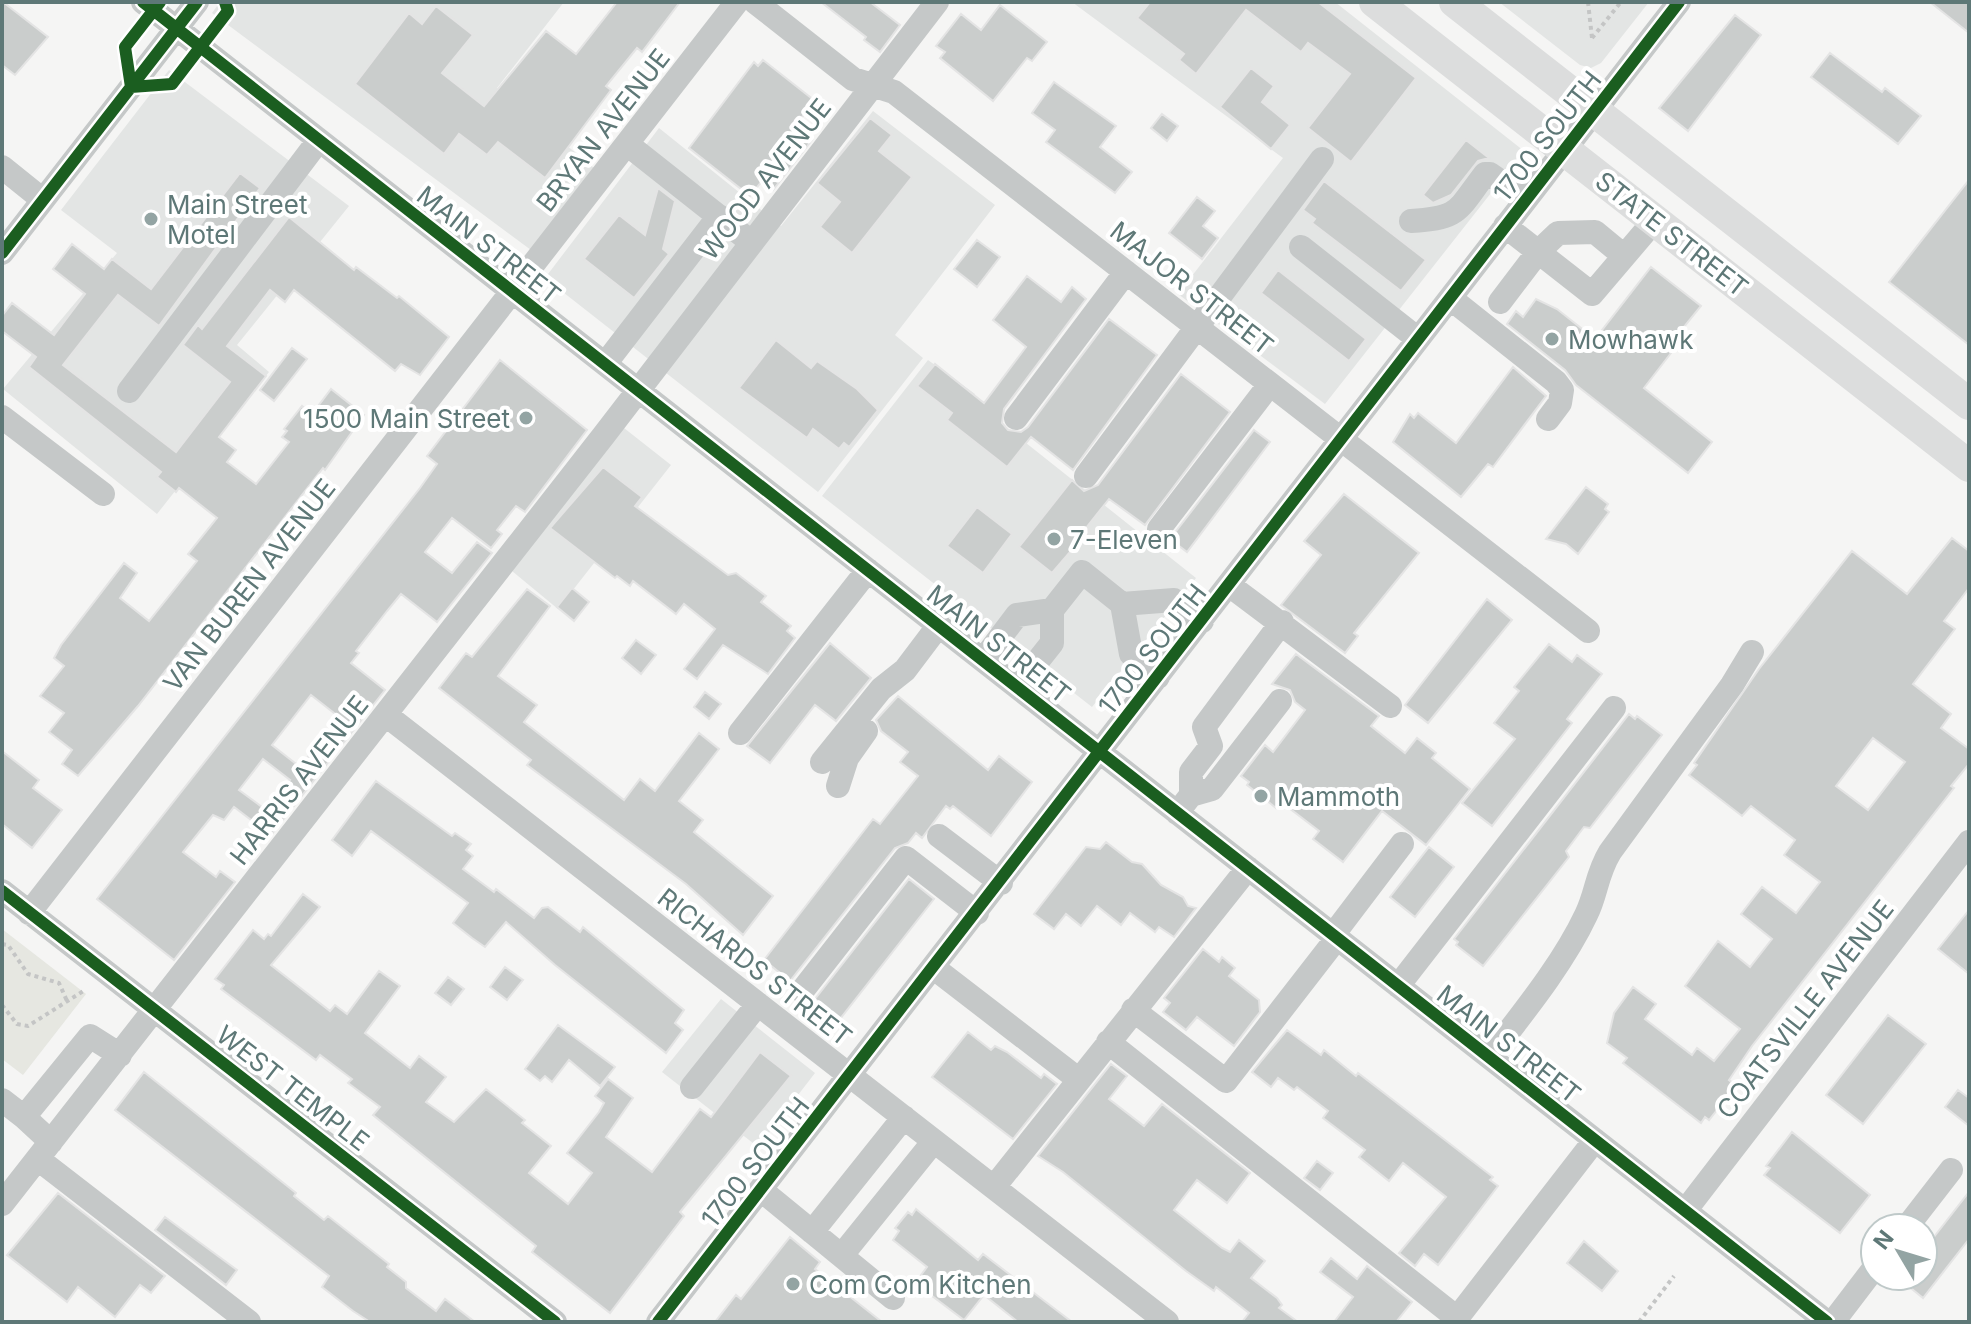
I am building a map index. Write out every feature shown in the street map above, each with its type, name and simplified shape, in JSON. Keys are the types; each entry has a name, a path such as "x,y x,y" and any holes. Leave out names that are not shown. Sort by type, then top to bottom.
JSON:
{"main road":[{"name":"STATE STREET","path":"1375,2 1969,466"},
{"name":"STATE STREET","path":"1455,2 1969,404"}],"street":[{"name":"MAIN STREET","path":"143,2 1100,753 1184,804 1248,868 1685,1211 1796,1313 1830,1322"},
{"path":"2,253 197,2"},
{"name":"BRYAN AVENUE","path":"512,291 737,2"},
{"name":"MAJOR STREET","path":"755,2 853,79 894,92 1588,631"},
{"name":"WOOD AVENUE","path":"638,390 937,2"},
{"name":"1700 SOUTH","path":"658,1322 1001,883 1679,2"},
{"path":"129,391 319,140"},
{"path":"627,144 751,242"},
{"path":"1086,476 1179,353 1195,325 1322,159"},
{"path":"2,167 43,200"},
{"path":"1411,221 1441,221 1456,213 1485,174 1490,174 1526,199"},
{"path":"605,364 719,216"},
{"path":"1505,226 1592,294 1655,220"},
{"path":"1500,302 1538,252 1558,233 1595,232 1624,256"},
{"path":"1301,247 1418,339"},
{"path":"694,250 726,274"},
{"path":"1016,418 1126,272"},
{"name":"VAN BUREN AVENUE","path":"29,913 512,291"},
{"path":"1450,298 1556,382 1562,390 1560,403 1548,419"},
{"path":"1159,529 1270,384"},
{"name":"HARRIS AVENUE","path":"3,1200 156,1010 638,390"},
{"path":"2,417 103,494"},
{"path":"740,733 868,570"},
{"path":"1017,687 1052,643 1052,610 1082,572 1122,604 1131,654 1158,677"},
{"path":"1229,585 1390,706"},
{"path":"1122,604 1174,600 1202,621"},
{"path":"983,660 1017,615 1052,610"},
{"path":"1233,762 1211,746 1204,727 1282,622"},
{"path":"822,762 881,689 905,670 939,625"},
{"path":"1489,1057 1525,1010 1587,913 1597,874 1610,852 1752,652"},
{"path":"838,786 847,758 905,679 905,670"},
{"path":"1184,804 1212,789 1280,701"},
{"path":"1398,986 1614,708"},
{"name":"RICHARDS STREET","path":"386,715 1167,1322"},
{"path":"1184,804 1191,772 1211,746"},
{"path":"939,836 1001,883"},
{"name":"COATSVILLE AVENUE","path":"1685,1211 1969,842"},
{"path":"1133,1010 1226,1081 1402,844"},
{"path":"802,991 906,858 977,913"},
{"path":"994,1187 1248,868"},
{"name":"WEST TEMPLE","path":"2,891 555,1322"},
{"path":"934,968 1078,1079"},
{"path":"692,1087 758,1004"},
{"path":"24,1117 90,1036 120,1055"},
{"path":"1108,1042 1455,1320 1595,1140"},
{"path":"2,1100 24,1117 44,1150 249,1322"},
{"path":"812,1232 904,1117"},
{"path":"842,1255 934,1141"},
{"path":"880,1147 910,1171"},
{"path":"1918,1212 1951,1170"},
{"path":"761,1190 893,1298"},
{"path":"1830,1322 1859,1287"}],"path":[{"path":"1588,2 1592,38 1621,2"},
{"path":"2,944 8,945 28,974 59,983 67,1001"},
{"path":"2,1005 17,1024 28,1026 85,990"},
{"path":"1639,1322 1674,1276"}],"shaded area":[{"path":"220,2 564,2 497,88 594,168 531,250 212,13"},
{"path":"1072,2 1335,2 1524,151 1325,404 1178,294 1283,158"},
{"path":"1499,2 1649,2 1601,63 1591,68 1580,65"},
{"path":"169,70 349,206 237,345 269,372 157,514 3,389 117,253 61,210"},
{"path":"873,111 995,205 895,335 923,358 818,492 545,278 659,128 781,226"},
{"path":"928,360 975,394 972,400 1196,578 1092,707 822,496"},
{"path":"624,428 671,465 558,609 512,571"},
{"path":"2,929 86,994 23,1075 2,1059"},
{"path":"721,999 815,1073 758,1147 662,1072"}],"building":[{"path":"3,2 48,37 15,75 2,65"},
{"path":"617,2 680,2 642,52 637,48 606,86 611,90 545,178 498,142 487,155 459,134 444,154 355,84 409,13 422,24 436,6 473,35 442,73 484,106 546,31 576,54"},
{"path":"821,2 870,2 900,25 880,52"},
{"path":"1150,2 1318,2 1416,78 1351,162 1308,128 1350,74 1308,43 1301,52 1246,10 1196,74 1179,60 1184,54 1137,18"},
{"path":"1930,2 1969,2 1969,33"},
{"path":"1000,5 1047,42 1032,61 1027,58 993,101 940,58 945,52 936,46 961,14 981,30"},
{"path":"1735,15 1761,35 1688,131 1659,108"},
{"path":"1830,53 1882,92 1885,88 1921,116 1898,144 1811,77"},
{"path":"763,60 815,101 794,127 812,140 773,190 762,181 750,196 689,148 754,62 758,66"},
{"path":"1251,68 1274,86 1262,102 1290,125 1271,149 1220,107"},
{"path":"1054,82 1116,126 1100,147 1132,172 1115,193 1046,142 1055,130 1032,113"},
{"path":"1162,114 1178,126 1167,141 1151,128"},
{"path":"870,118 892,135 879,151 912,177 852,253 820,227 840,202 817,183"},
{"path":"1466,140 1489,158 1478,161 1451,195 1433,203 1423,195"},
{"path":"240,173 260,188 159,326 118,295 63,365 176,452 230,382 183,345 198,325 202,329 289,217 354,270 356,267 397,298 399,296 449,337 420,375 401,364 395,371 294,290 285,302 270,290 227,346 266,376 219,437 236,450 227,462 256,484 289,442 282,437 287,431 284,429 302,406 312,414 331,389 364,415 325,470 323,468 138,706 78,776 62,764 72,750 49,732 64,713 40,696 64,666 54,658 61,645 124,563 137,573 120,598 149,621 197,561 188,554 217,518 179,488 176,492 157,477 161,472 29,367 36,357 2,331 2,316 12,303 54,335 85,294 53,269 72,244 104,269 112,259 151,289"},
{"path":"1969,180 1969,345 1889,282"},
{"path":"1324,181 1426,260 1401,291 1312,223 1315,219 1303,210"},
{"path":"658,188 675,201 663,249 669,254 634,298 584,259 619,215 645,235"},
{"path":"1197,197 1215,211 1203,226 1218,238 1202,259 1169,233"},
{"path":"977,240 1000,257 977,287 954,269"},
{"path":"1651,267 1701,306 1666,349 1671,353 1644,388 1712,442 1688,473 1576,385 1565,370 1507,324 1516,311 1523,317 1536,299 1557,309 1595,339"},
{"path":"1278,270 1366,339 1349,361 1261,293"},
{"path":"1027,276 1061,302 1072,287 1086,299 1004,409 1002,423 1008,430 1021,432 1028,427 1109,319 1157,355 1073,470 1031,437 1007,467 947,420 952,413 917,386 935,364 984,403 1026,347 993,320"},
{"path":"776,340 811,368 817,361 857,389 878,410 849,447 844,443 839,449 813,429 807,438 739,388"},
{"path":"292,348 307,359 274,401 260,390"},
{"path":"500,360 587,430 525,512 516,506 497,530 502,534 491,548 452,518 425,552 452,573 477,542 492,553 437,622 401,594 387,611 356,651 359,653 351,663 385,690 271,835 234,807 224,820 213,815 183,852 216,877 220,871 235,882 174,960 97,899 420,488 437,464 427,456","holes":["311,695 339,717 300,767 272,745","263,759 290,780 266,810 239,790"]},
{"path":"1513,367 1546,396 1493,467 1488,464 1461,497 1393,442 1410,414 1414,418 1418,413 1456,443"},
{"path":"1181,374 1230,412 1145,525 1109,499 1086,528 1089,530 1052,573 1019,547 1072,480 1084,491 1098,485"},
{"path":"1254,430 1270,442 1187,552 1170,539"},
{"path":"603,467 642,497 635,506 728,575 736,573 766,596 761,602 791,626 787,631 795,638 768,674 723,645 697,679 684,669 715,629 684,604 676,614 633,581 630,586 617,576 615,578 550,528"},
{"path":"1586,487 1608,504 1605,509 1609,512 1578,554 1566,544 1546,539"},
{"path":"1344,494 1419,553 1354,633 1358,636 1345,653 1281,605 1321,555 1304,541"},
{"path":"977,507 1012,534 983,573 947,546"},
{"path":"1952,538 1969,551 1969,588 1944,621 1955,629 1913,684 1951,714 1941,728 1969,749 1969,764 1951,786 1954,788 1752,1046 1729,1080 1736,1086 1709,1120 1705,1117 1701,1123 1623,1063 1627,1058 1607,1043 1614,1013 1633,987 1656,1004 1645,1019 1692,1055 1697,1048 1714,1061 1740,1029 1685,986 1718,941 1750,967 1772,939 1741,914 1762,887 1796,913 1820,882 1784,855 1795,840 1751,806 1742,816 1689,775 1697,765 1694,763 1759,669 1852,551 1907,594","holes":["1873,738 1905,762 1868,810 1836,786"]},
{"path":"572,588 589,602 574,621 557,607"},
{"path":"527,589 550,606 498,676 537,705 524,722 624,800 640,779 655,791 699,733 719,749 679,801 703,820 694,832 773,896 743,935 686,884 527,765 531,760 439,688 466,653 472,657"},
{"path":"1487,599 1512,620 1428,723 1405,705"},
{"path":"636,640 656,655 641,674 622,658"},
{"path":"830,643 871,678 836,721 815,705 770,763 747,746"},
{"path":"1549,644 1572,662 1577,655 1602,674 1567,719 1572,723 1492,826 1462,803 1515,739 1494,723 1519,691 1514,687"},
{"path":"1296,654 1379,716 1371,726 1405,753 1417,738 1436,753 1432,758 1470,789 1426,845 1382,811 1343,862 1313,839 1319,831 1281,802 1276,808 1247,785 1249,782 1241,776 1265,745 1273,752 1305,710 1295,702 1290,690 1272,684"},
{"path":"705,692 721,704 709,719 694,707"},
{"path":"898,696 988,770 999,756 1032,782 991,836 953,806 950,809 946,806 922,838 916,833 908,843 895,848 790,981 764,960 873,819 880,824 918,776 900,762 908,752 881,731 876,720"},
{"path":"1629,714 1635,719 1637,716 1662,735 1590,828 1584,827 1566,851 1569,857 1483,966 1456,945 1458,942 1454,939"},
{"path":"2,751 39,780 33,788 62,810 32,848 2,824"},
{"path":"376,781 452,836 455,833 471,844 466,850 473,856 463,869 534,918 542,908 548,907 580,932 583,927 684,1010 675,1023 683,1030 666,1053 506,922 485,947 472,938 453,923 468,903 371,831 352,856 332,840"},
{"path":"1106,842 1132,862 1142,864 1161,885 1183,897 1188,906 1196,908 1174,937 1159,927 1155,932 1130,913 1121,925 1097,906 1081,926 1066,914 1054,929 1034,914 1086,847 1100,849"},
{"path":"1429,847 1454,867 1415,917 1390,897"},
{"path":"909,879 934,899 840,1019 815,999"},
{"path":"303,894 320,907 271,965 330,1011 335,1005 347,1014 379,971 400,986 365,1033 410,1068 419,1056 446,1077 426,1102 454,1122 486,1089 525,1120 522,1123 551,1146 529,1173 568,1204 592,1173 567,1153 604,1103 595,1096 608,1079 633,1098 606,1137 652,1172 700,1109 711,1117 760,1052 791,1076 680,1212 684,1216 610,1313 532,1252 536,1246 373,1115 380,1107 348,1083 352,1079 320,1055 316,1060 221,989 224,985 215,979 253,930 264,939 268,934 271,936"},
{"path":"1969,910 1969,974 1938,949"},
{"path":"1203,949 1219,962 1222,957 1235,968 1229,976 1259,1000 1260,1012 1234,1046 1197,1017 1186,1030 1163,1012 1170,1003 1164,998"},
{"path":"505,967 523,980 507,1000 490,987"},
{"path":"448,977 464,989 451,1005 435,993"},
{"path":"1888,1015 1926,1044 1863,1124 1826,1095"},
{"path":"558,1025 615,1067 600,1086 569,1060 552,1082 545,1076 540,1081 525,1069"},
{"path":"1287,1030 1321,1055 1324,1050 1356,1076 1358,1073 1493,1177 1490,1180 1498,1186 1438,1265 1424,1254 1415,1266 1399,1253 1446,1197 1403,1163 1389,1181 1359,1157 1365,1150 1323,1118 1328,1111 1297,1087 1294,1090 1278,1078 1271,1087 1252,1072"},
{"path":"968,1032 991,1050 995,1046 1007,1052 1041,1078 1044,1074 1057,1084 1013,1139 932,1077"},
{"path":"1111,1064 1127,1076 1109,1099 1144,1126 1162,1104 1250,1173 1227,1203 1197,1180 1174,1210 1222,1248 1230,1252 1239,1240 1265,1261 1251,1278 1277,1298 1282,1305 1279,1308 1298,1322 1242,1322 1249,1313 1216,1287 1214,1291 1186,1271 1063,1172 1038,1156"},
{"path":"144,1072 296,1193 294,1196 324,1220 328,1216 389,1264 387,1267 406,1282 406,1288 436,1311 445,1299 475,1322 370,1322 353,1311 322,1287 329,1276 115,1110"},
{"path":"1958,1090 1969,1098 1969,1126 1945,1107"},
{"path":"1792,1132 1870,1195 1840,1233 1764,1175 1770,1168 1766,1166"},
{"path":"1317,1161 1333,1173 1320,1190 1304,1178"},
{"path":"1969,1192 1969,1239 1939,1277 1939,1230"},
{"path":"58,1193 165,1276 151,1293 140,1285 115,1317 78,1287 67,1302 7,1255"},
{"path":"916,1209 978,1260 983,1254 1072,1322 1018,1322 984,1295 964,1320 915,1283 927,1267 893,1240 899,1231 895,1228 908,1212 912,1215"},
{"path":"165,1217 237,1270 226,1285 155,1230"},
{"name":"Com Com Kitchen","path":"790,1237 820,1262 815,1269 882,1322 715,1322 736,1295 741,1299"},
{"path":"1584,1241 1618,1271 1602,1291 1567,1263"},
{"path":"1331,1258 1357,1279 1367,1266 1412,1302 1396,1322 1334,1322 1353,1297 1320,1272"}],"cycle path":[{"path":"143,2 1827,1322"},
{"path":"160,2 125,47 131,87 172,84 228,11 225,2"},
{"path":"2,253 197,2"},
{"path":"658,1322 1679,2"},
{"path":"2,891 555,1322"}],"place":[{"name":"Main Street Motel","path":"151,219"},
{"name":"Mowhawk","path":"1552,339"},
{"name":"1500 Main Street","path":"526,418"},
{"name":"7-Eleven","path":"1054,539"},
{"name":"Mammoth","path":"1261,796"},
{"name":"Com Com Kitchen","path":"793,1284"}]}
